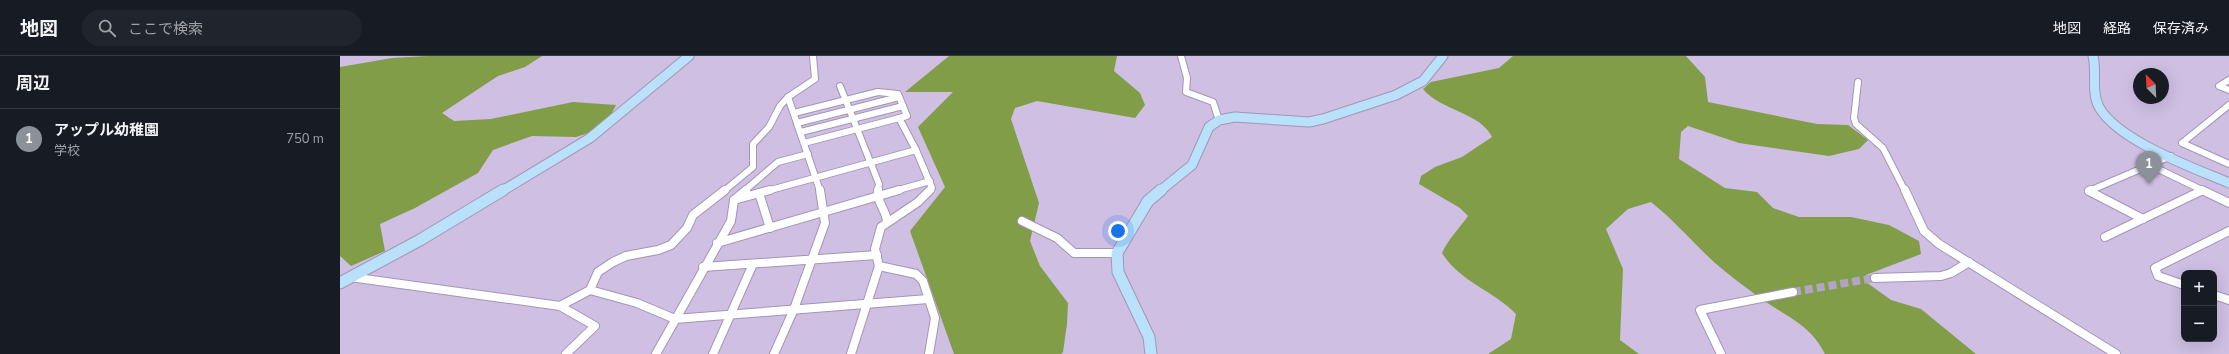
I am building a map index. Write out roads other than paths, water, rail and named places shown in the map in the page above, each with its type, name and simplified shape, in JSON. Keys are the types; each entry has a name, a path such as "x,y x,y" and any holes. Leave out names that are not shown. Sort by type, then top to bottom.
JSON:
{"street":[{"path":"340,283 420,240 590,138 689,56"},
{"path":"560,306 590,290 598,272 613,262 626,256 658,250 671,244 687,228 693,216 750,171 753,166 753,144 769,127 780,106 788,96 815,79 813,56"},
{"path":"1181,56 1187,73 1188,84 1186,92 1194,97 1205,98 1213,102 1219,120"},
{"path":"1151,354 1149,337 1118,272 1117,253 1143,207 1155,194 1192,165 1208,127 1219,120 1250,117 1309,122 1323,119 1396,95 1423,81 1443,56"},
{"path":"2093,56 2096,99 2099,108 2116,126 2171,156 2229,183"},
{"path":"2229,80 2219,86 2229,90"},
{"path":"1858,82 1854,118 1856,124 1883,148 1920,220 1924,231 1939,244 2116,354"},
{"path":"840,86 879,184 877,197 886,213 886,222"},
{"path":"794,113 878,92 898,94 907,116 804,143"},
{"path":"774,354 794,309 825,224 825,212 816,177 788,96"},
{"path":"797,123 899,97"},
{"path":"2229,105 2182,143 2229,164"},
{"path":"801,132 903,106"},
{"path":"851,354 879,266 877,255 877,234 886,222 924,198 932,188 916,150 899,118"},
{"path":"734,200 916,150"},
{"path":"656,354 716,243 732,221 734,200 778,162 808,154"},
{"path":"2143,219 2090,191 2171,156"},
{"path":"2150,165 2229,203"},
{"path":"716,243 930,182"},
{"path":"2105,237 2201,190"},
{"path":"759,193 770,228"},
{"path":"1022,221 1057,238 1074,253 1117,253"},
{"path":"2181,284 2158,276 2155,268 2229,231"},
{"path":"703,267 877,255"},
{"path":"1876,278 1941,276 1951,273 1969,262"},
{"path":"713,354 753,264"},
{"path":"879,266 916,274 923,281 935,318 929,354"},
{"path":"350,277 560,306 595,326 566,354"},
{"path":"590,290 637,303 675,319 928,299"},
{"path":"1722,354 1700,310 1793,292"},
{"path":"2217,295 2227,298"}],"tunnel":[{"path":"1793,292 1875,278"}],"place":[{"name":"アップル幼稚園","path":"2149,184"}]}
